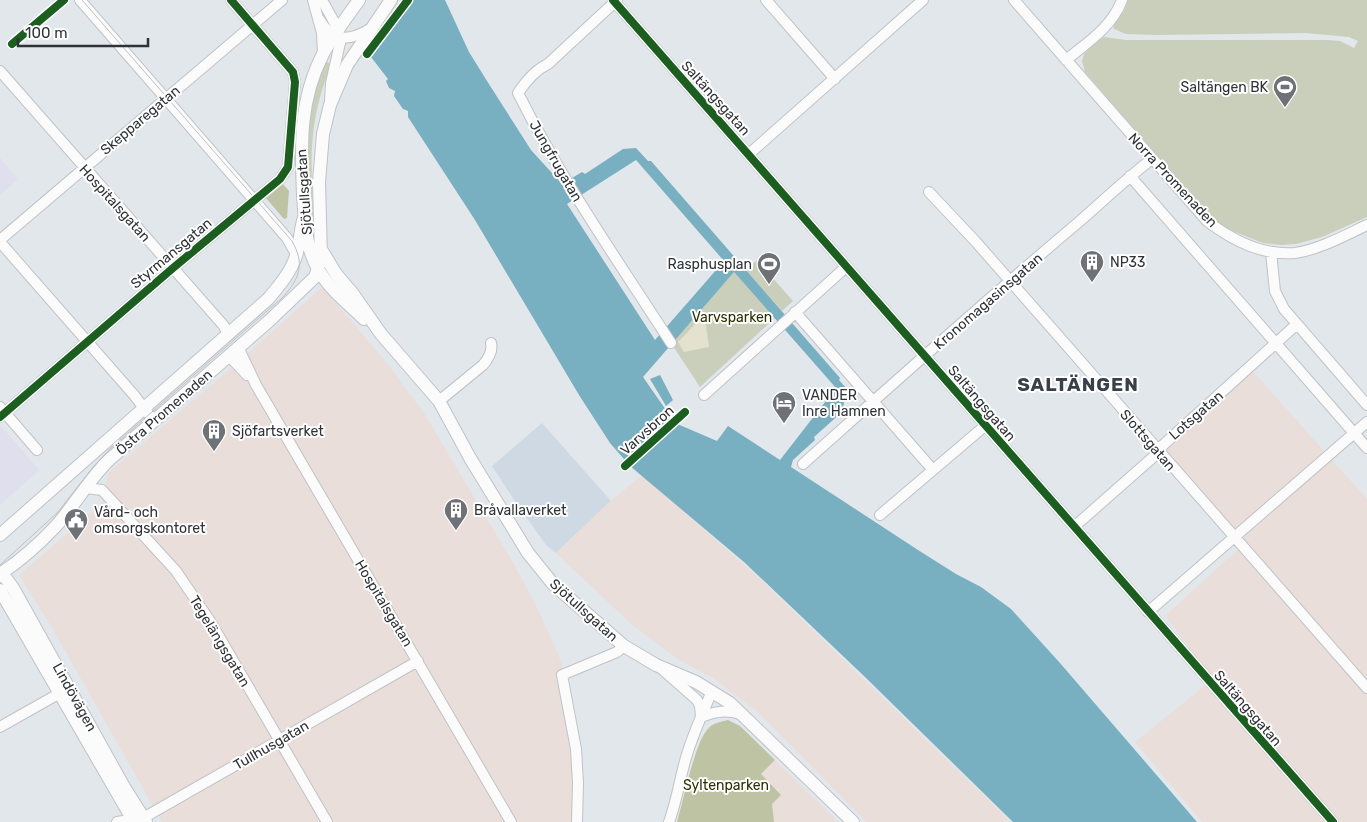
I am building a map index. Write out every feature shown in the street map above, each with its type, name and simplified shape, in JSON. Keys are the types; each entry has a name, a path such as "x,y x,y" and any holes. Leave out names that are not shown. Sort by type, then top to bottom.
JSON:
{"main road":[{"path":"339,31 359,0"},
{"name":"Sjötullsgatan","path":"391,0 370,29 358,40 330,105 323,134 319,182 321,249 336,274 353,294 381,334 439,401 470,458 536,565 553,584 624,646 656,665 712,691 743,715 853,822"},
{"name":"Sjötullsgatan","path":"339,31 323,54 306,104 302,132 304,217 309,249 318,270 331,288 381,334"},
{"name":"Östra Promenaden","path":"0,575 56,525 103,466 138,434 152,413 228,335 276,290 289,270 296,254 304,217"},
{"path":"318,270 321,263 321,249"},
{"name":"Östra Promenaden","path":"0,535 152,413 227,357 304,288 315,277 318,270"},
{"name":"Lindövägen","path":"0,575 5,577 13,588 124,787 133,821"},
{"name":"Lindövägen","path":"0,590 133,821"}],"street":[{"path":"80,0 292,244 296,254"},
{"path":"231,0 253,26"},
{"name":"Skepparegatan","path":"0,241 282,0"},
{"path":"313,0 322,33 323,54"},
{"path":"322,0 339,31"},
{"path":"766,0 835,79"},
{"path":"749,154 923,0"},
{"name":"Norra Promenaden","path":"1014,0 1206,221 1220,231 1257,249 1271,252 1295,253 1311,249 1367,225"},
{"path":"1066,60 1106,27 1122,0"},
{"name":"Saltängsgatan","path":"615,1 1332,822"},
{"name":"Jungfrugatan","path":"615,1 548,64 539,68 518,93 567,182 671,343"},
{"path":"319,19 325,29 339,31 358,40"},
{"name":"Styrmansgatan","path":"2,412 280,179 288,167 294,77 290,66 253,26"},
{"name":"Sjötullsgatan","path":"330,105 331,83 340,49 339,31"},
{"name":"Hospitalsgatan","path":"0,71 224,326 228,335"},
{"name":"Kronomagasinsgatan","path":"802,464 1009,280 1152,159"},
{"path":"1130,176 1367,448"},
{"name":"Slottsgatan","path":"929,192 1009,280 1367,688"},
{"path":"0,241 86,342 152,413"},
{"path":"1271,252 1275,291 1284,309 1367,405"},
{"path":"704,395 846,267"},
{"path":"792,314 933,470"},
{"name":"Lotsgatan","path":"1075,526 1159,452 1162,446 1297,324"},
{"path":"439,401 483,366 488,359 492,346 491,343"},
{"name":"Hospitalsgatan","path":"238,347 256,385 511,822"},
{"name":"Hospitalsgatan","path":"227,357 234,361 256,385"},
{"path":"2,412 37,450"},
{"path":"1148,612 1367,422"},
{"path":"880,515 986,425"},
{"name":"Tegelängsgatan","path":"84,488 102,490 176,571 210,621 327,822"},
{"path":"577,822 578,783 576,749 562,675 617,652 624,646"},
{"name":"Tullhusgatan","path":"133,821 279,741 418,661"},
{"path":"656,665 697,700 700,706 701,718"},
{"path":"669,822 679,790 683,765 712,691"},
{"path":"0,727 60,692"},
{"path":"701,718 714,712 725,710 743,715"}],"shaded area":[{"path":"0,158 18,179 0,195"},
{"path":"322,287 387,363 424,413 534,601 558,653 569,687 581,757 582,822 162,822 51,626 19,575 101,504 109,472"},
{"path":"1250,368 1367,499 1367,822 1202,822 1135,742 1213,679 1165,616 1246,542 1162,446"},
{"path":"542,423 611,501 556,553 546,545 492,466"},
{"path":"1,426 39,470 0,505 0,428"},
{"path":"642,475 758,577 1011,822 866,822 759,713 713,678 679,660 631,624 556,553 605,506"},
{"path":"775,760 838,822 774,822 772,804 781,794 761,774"}],"green space":[{"path":"1128,0 1367,0 1367,217 1322,237 1296,244 1263,243 1225,228 1189,192 1085,72 1082,61 1084,54 1104,37 1126,40 1328,40 1340,41 1354,48 1358,41 1349,37 1306,33 1126,34 1114,29 1113,25 1124,11"},
{"path":"325,61 331,64 320,96 316,115 312,144 314,218 309,219 307,139 312,96"},
{"path":"282,183 289,191 287,218 284,219 266,198"},
{"name":"Rasphusplan","path":"757,260 793,301 782,311 746,270"},
{"name":"Varvsparken","path":"734,272 775,318 700,387 671,343"},
{"name":"Syltenparken","path":"728,720 740,726 775,760 761,774 781,795 772,804 774,822 677,822 694,760 703,737 711,726"}],"sand":[{"path":"699,320 705,320 709,347 684,352 678,342"}],"water":[{"path":"335,0 445,0 469,52 487,81 531,150 562,184 582,172 585,174 623,149 636,148 648,161 651,161 840,378 839,380 847,389 842,412 814,437 815,440 793,460 791,467 956,574 981,587 1011,609 1197,822 1013,822 744,562 630,466 610,443 579,395 475,220 408,117 408,111 403,109 394,96 395,91 389,88 386,81 388,79 371,57","holes":["636,160 724,261 655,340 567,204","734,272 836,388 780,460 728,426 717,441 675,423 643,377"]},
{"path":"660,375 673,400 666,406 650,379"}],"pier":[{"path":"333,0 413,0 370,59"}],"tram line":[{"path":"0,565 57,513 94,466 112,447 283,297 297,277 299,270 298,257 292,241 82,0"}],"cycle path":[{"path":"12,44 64,0"},
{"path":"0,417 280,179 288,167 295,82 293,72 231,0"},
{"path":"367,54 408,0"},
{"path":"613,0 1333,822"},
{"name":"Varvsbron","path":"625,466 685,412"}],"place":[{"name":"Saltängen BK","path":"1285,108"},
{"name":"NP33","path":"1092,283"},
{"name":"Rasphusplan","path":"769,285"},
{"name":"VANDER Inre Hamnen","path":"784,424"},
{"name":"Sjöfartsverket","path":"214,452"},
{"name":"Bråvallaverket","path":"456,531"},
{"name":"Vård- och omsorgskontoret","path":"76,541"}],"district":[{"name":"SALTÄNGEN","path":"1078,384"}]}
